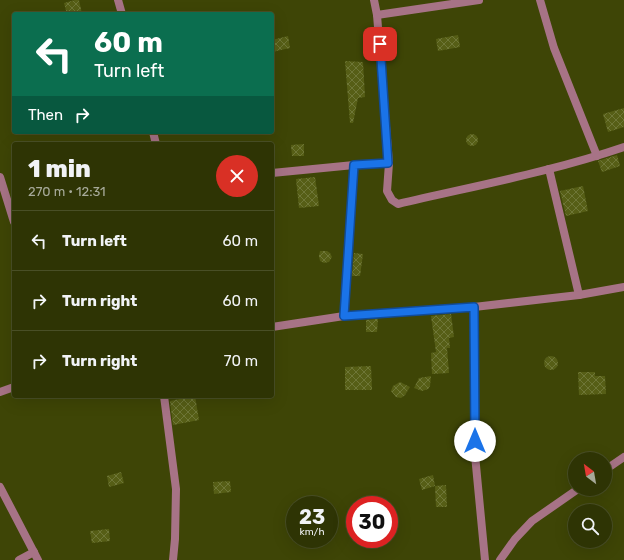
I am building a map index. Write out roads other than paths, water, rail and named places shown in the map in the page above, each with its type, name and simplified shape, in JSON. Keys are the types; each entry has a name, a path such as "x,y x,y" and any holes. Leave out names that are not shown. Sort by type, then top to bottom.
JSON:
{"street":[{"path":"118,0 121,12"},
{"path":"374,0 377,15 388,163 387,191 392,200 398,204 549,169 624,147"},
{"path":"377,15 479,0"},
{"path":"540,0 554,48 597,156"},
{"path":"274,173 388,163"},
{"path":"344,316 354,165"},
{"path":"549,169 579,295"},
{"path":"0,177 12,216"},
{"path":"274,327 344,316 474,307 579,295 624,286"},
{"path":"474,307 475,456 485,560"},
{"path":"0,392 12,388"},
{"path":"164,398 176,489 173,560"},
{"path":"612,465 624,457"},
{"path":"0,487 38,560"},
{"path":"500,560 515,539 532,521 568,496"},
{"path":"20,560 34,552"}]}
